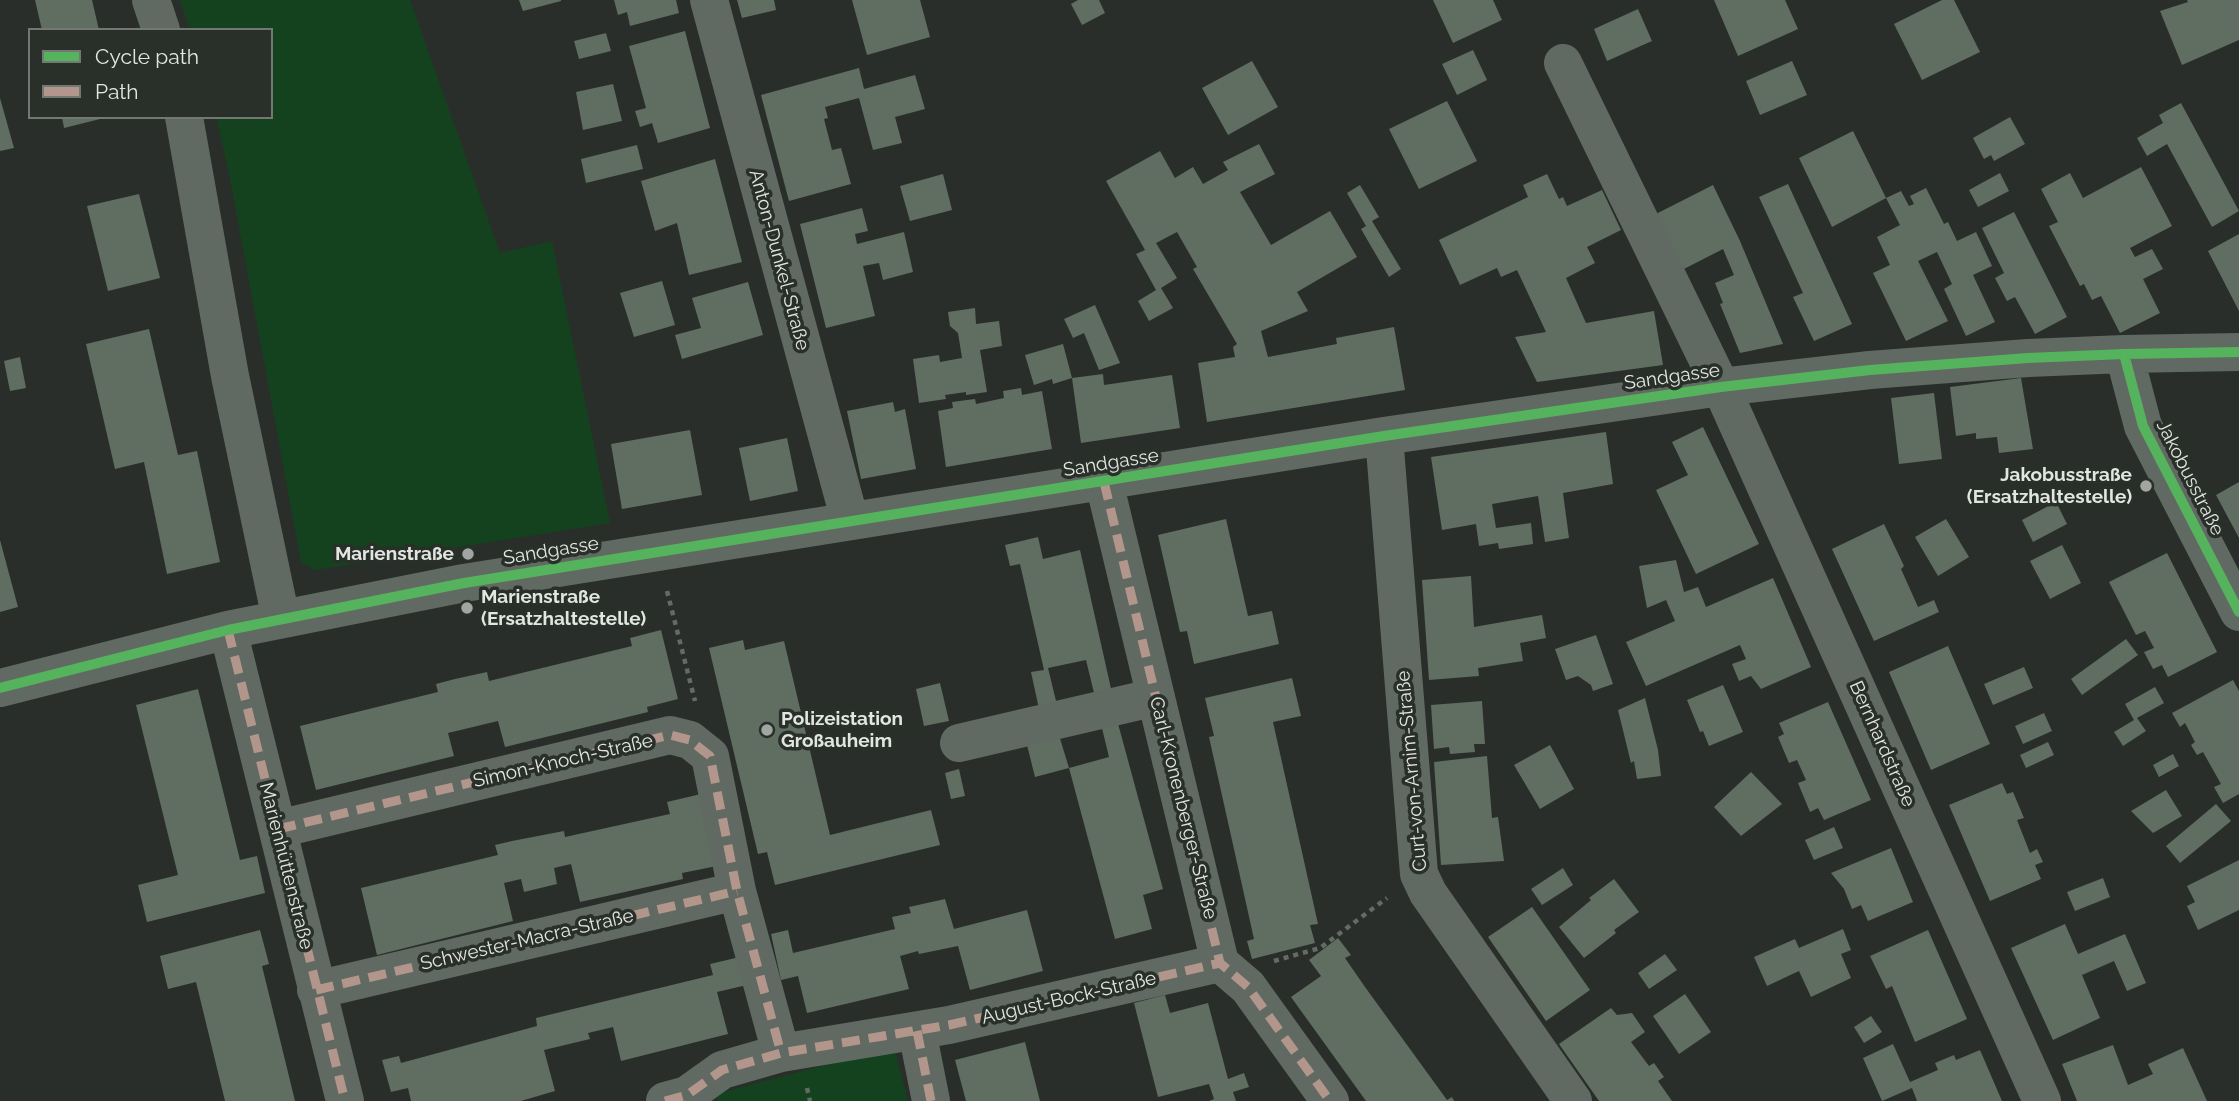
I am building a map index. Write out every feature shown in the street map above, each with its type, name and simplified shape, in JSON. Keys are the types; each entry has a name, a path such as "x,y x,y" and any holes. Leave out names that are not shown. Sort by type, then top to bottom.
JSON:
{"street":[{"path":"151,0 160,28"},
{"name":"Anton-Dunkel-Straße","path":"709,0 850,521"},
{"name":"Bernhardstraße","path":"1563,63 1721,387 2042,1101"},
{"path":"184,119 230,376 281,619"},
{"name":"Sandgasse","path":"0,688 228,630 464,583 1384,436 1721,387 1870,370 2124,354 2239,352"},
{"name":"Jakobusstraße","path":"2124,354 2143,426 2239,612"},
{"name":"Curt-von-Arnim-Straße","path":"1384,436 1419,874 1428,893 1573,1101"},
{"name":"Carl-Kronenberger-Straße","path":"1104,482 1156,697 1227,967 1248,987 1330,1101"},
{"name":"Marienhüttenstraße","path":"228,630 345,1101"},
{"path":"959,743 1156,697"},
{"name":"Simon-Knoch-Straße","path":"278,830 670,735 690,740 710,756"},
{"path":"710,756 737,891 781,1053"},
{"name":"Schwester-Macra-Straße","path":"316,990 737,891"},
{"name":"August-Bock-Straße","path":"680,1099 722,1070 781,1053 917,1031 1227,967"},
{"path":"917,1031 931,1101"}],"path":[{"path":"657,552 710,756"},
{"path":"1227,967 1320,948 1419,874"}],"green space":[{"path":"180,0 410,0 500,253 552,241 610,523 315,570 301,562 229,173 216,119 273,119 273,28 189,28"},
{"path":"894,1047 908,1101 718,1101 716,1094"}],"building":[{"path":"35,0 92,0 99,28 42,28"},
{"path":"519,0 561,0 561,1 523,11"},
{"path":"614,0 676,0 679,13 630,26 627,12 618,15"},
{"path":"737,0 774,0 776,10 742,18"},
{"path":"852,0 920,0 930,37 867,55"},
{"path":"1078,0 1099,0 1105,13 1082,25 1071,4"},
{"path":"1433,0 1493,0 1502,20 1453,43"},
{"path":"1714,0 1785,0 1798,29 1738,56"},
{"path":"1942,0 1954,0 1980,52 1922,80 1894,24"},
{"path":"2187,0 2239,0 2239,40 2182,65 2160,11 2188,2"},
{"path":"1638,9 1652,41 1607,61 1594,29"},
{"path":"685,31 710,128 658,143 652,123 640,127 635,111 646,108 629,46"},
{"path":"606,33 611,51 579,59 574,41"},
{"path":"1473,50 1487,80 1457,95 1442,64"},
{"path":"1252,61 1278,107 1228,135 1202,88"},
{"path":"1792,61 1807,95 1760,115 1746,81"},
{"path":"859,68 864,89 915,75 925,109 895,117 902,143 873,150 859,98 825,107 828,118 824,119 832,150 841,148 851,184 789,201 761,95"},
{"path":"613,84 622,121 583,130 576,92"},
{"path":"0,98 14,148 0,151"},
{"path":"1447,101 1477,161 1419,189 1389,129"},
{"path":"2181,103 2239,211 2212,227 2167,144 2147,156 2137,138 2163,123 2159,115"},
{"path":"2010,117 2025,144 1994,161 1991,155 1984,159 1973,138"},
{"path":"62,119 100,119 64,128"},
{"path":"1853,131 1886,198 1832,227 1799,158"},
{"path":"1259,144 1275,174 1240,192 1271,245 1330,211 1357,257 1297,292 1308,311 1261,331 1268,357 1337,344 1336,338 1394,327 1405,390 1207,422 1198,363 1235,357 1233,347 1237,344 1193,269 1197,267 1177,232 1156,243 1177,278 1161,288 1173,308 1149,321 1138,301 1156,290 1136,254 1145,250 1106,181 1160,151 1175,178 1193,167 1203,184 1228,170 1223,162"},
{"path":"637,145 643,169 586,183 581,159"},
{"path":"715,159 742,262 689,275 677,223 655,231 641,181"},
{"path":"2141,167 2172,226 2130,248 2135,257 2152,249 2163,269 2143,279 2160,313 2120,333 2101,296 2092,300 2084,284 2080,286 2049,226 2058,222 2041,189 2070,173 2083,198"},
{"path":"2000,173 2009,191 1978,207 1969,190"},
{"path":"943,174 952,210 910,221 900,186"},
{"path":"1547,174 1559,199 1563,197 1567,206 1602,190 1621,230 1587,247 1595,263 1566,278 1586,323 1654,311 1663,365 1537,382 1515,337 1546,332 1517,270 1501,277 1497,268 1460,285 1439,240 1528,197 1523,185"},
{"path":"1788,184 1852,324 1814,341 1793,297 1803,293 1759,197"},
{"path":"1360,185 1379,217 1372,221 1401,269 1389,277 1361,229 1366,226 1347,193"},
{"path":"1713,185 1740,241 1783,344 1740,353 1720,304 1723,303 1715,283 1734,275 1723,249 1680,271 1652,216"},
{"path":"1926,188 1944,224 1948,222 1957,241 1976,232 1992,266 1973,275 1995,322 1966,336 1944,289 1952,284 1937,252 1918,261 1948,321 1906,341 1873,273 1890,265 1877,237 1900,225 1886,198 1901,191 1909,206 1914,204 1910,196"},
{"path":"139,194 160,278 108,291 87,206"},
{"path":"862,208 868,231 855,234 857,244 904,232 913,272 883,280 879,263 863,266 875,316 826,328 800,224"},
{"path":"2014,212 2067,317 2035,334 2015,297 2007,301 1995,278 2004,273 1982,228"},
{"path":"2239,234 2239,311 2208,251"},
{"path":"662,281 675,325 634,337 620,293"},
{"path":"748,282 763,335 682,359 675,335 701,328 692,298"},
{"path":"1095,305 1120,363 1099,370 1084,333 1073,338 1064,319"},
{"path":"975,308 976,324 999,321 1002,346 980,350 987,392 945,395 946,399 919,403 913,359 939,355 940,362 962,358 958,333 950,326 948,312"},
{"path":"149,329 178,455 197,451 220,562 167,574 144,462 115,469 86,344"},
{"path":"1063,344 1072,378 1053,384 1052,379 1034,385 1025,355"},
{"path":"20,357 26,388 10,391 4,361"},
{"path":"1103,374 1104,385 1172,375 1180,428 1081,443 1072,378"},
{"path":"2021,378 2033,449 1999,453 1997,437 1976,439 1976,433 1956,436 1950,387"},
{"path":"1021,388 1022,395 1042,391 1052,449 946,467 938,411 953,408 952,402 975,399 976,404 1004,398 1003,391"},
{"path":"1934,393 1942,459 1899,464 1891,398"},
{"path":"893,402 895,412 905,409 916,469 861,479 847,411"},
{"path":"1703,427 1759,544 1696,574 1656,490 1688,475 1672,442"},
{"path":"690,430 702,495 622,509 611,444"},
{"path":"1606,432 1613,484 1563,493 1569,538 1545,542 1538,496 1492,504 1496,528 1531,523 1533,544 1499,549 1498,543 1479,546 1476,524 1442,530 1431,457"},
{"path":"787,438 798,491 750,501 739,448"},
{"path":"2239,482 2239,538 2216,495"},
{"path":"2056,502 2067,524 2033,542 2022,520"},
{"path":"1226,519 1248,616 1272,611 1279,644 1194,664 1187,631 1180,632 1158,535"},
{"path":"1946,519 1969,557 1938,576 1915,537"},
{"path":"1884,524 1904,566 1901,569 1918,607 1934,600 1939,612 1874,641 1832,549"},
{"path":"1038,537 1043,559 1080,550 1112,693 1095,697 1086,660 1048,668 1057,705 1039,709 1031,672 1044,670 1020,564 1010,566 1005,545"},
{"path":"0,540 18,607 0,612"},
{"path":"2062,545 2081,583 2050,599 2030,561"},
{"path":"2167,553 2217,652 2168,677 2162,665 2153,669 2144,652 2154,648 2145,631 2136,635 2109,582"},
{"path":"1676,560 1684,592 1698,587 1706,607 1773,578 1811,667 1761,689 1751,676 1739,681 1732,664 1746,659 1740,645 1646,686 1626,642 1675,621 1666,600 1647,608 1639,566"},
{"path":"1471,576 1474,627 1542,615 1546,638 1520,643 1523,661 1478,668 1479,676 1429,680 1422,580"},
{"path":"661,630 678,699 647,707 648,712 505,747 498,721 448,733 454,756 316,790 300,726 438,692 436,684 455,679 487,672 489,681 632,646 630,638"},
{"path":"1596,635 1613,684 1593,691 1591,685 1578,676 1566,680 1555,649"},
{"path":"2126,639 2138,655 2082,695 2071,679"},
{"name":"Polizeistation Großauheim","path":"743,640 745,650 784,641 830,835 931,810 940,845 775,885 767,852 758,854 709,648"},
{"path":"1948,646 1990,744 1931,770 1889,672"},
{"path":"2024,667 2033,688 1993,705 1984,684"},
{"path":"1292,678 1301,716 1273,722 1318,924 1310,925 1315,943 1252,959 1247,941 1254,939 1209,737 1214,736 1205,698"},
{"path":"2233,680 2239,691 2239,794 2223,803 2214,787 2221,784 2203,752 2197,755 2191,745 2195,742 2185,723 2180,727 2172,713"},
{"path":"940,683 949,721 924,726 916,689"},
{"path":"1723,685 1743,732 1709,746 1687,700"},
{"path":"2155,687 2164,703 2137,718 2146,731 2123,746 2114,732 2134,720 2125,704"},
{"path":"198,689 240,860 257,856 265,893 147,922 138,885 178,875 136,705"},
{"path":"1645,698 1658,750 1661,776 1637,779 1618,710"},
{"path":"1482,701 1485,744 1474,744 1475,752 1450,754 1449,747 1434,749 1431,705"},
{"path":"1828,702 1871,800 1824,820 1818,808 1810,812 1798,783 1806,780 1797,760 1789,763 1778,737 1784,734 1779,723"},
{"path":"2044,713 2052,731 2023,744 2015,726"},
{"path":"1117,720 1163,889 1143,895 1152,929 1115,939 1069,768 1109,757 1101,724"},
{"path":"1058,732 1069,768 1035,777 1026,741"},
{"path":"2048,742 2054,755 2026,768 2020,755"},
{"path":"1550,745 1574,789 1540,809 1514,765"},
{"path":"2173,754 2179,766 2159,777 2153,765"},
{"path":"1487,756 1492,818 1498,817 1504,861 1441,865 1434,762"},
{"path":"959,769 965,796 951,799 945,773"},
{"path":"1751,772 1782,804 1741,836 1714,807"},
{"path":"2002,783 2007,794 2013,792 2024,818 2017,820 2030,853 2037,849 2043,862 2035,865 2041,879 1990,901 1949,805"},
{"path":"2166,790 2182,816 2153,833 2131,811"},
{"path":"701,794 717,866 682,873 683,879 580,902 571,864 554,868 557,884 524,892 521,879 504,883 513,921 377,955 361,888 498,855 495,845 564,831 565,837 670,814 667,802"},
{"path":"2216,804 2231,821 2180,863 2166,846"},
{"path":"1834,827 1843,848 1814,860 1805,840"},
{"path":"1891,848 1913,902 1868,921 1861,905 1852,909 1844,889 1831,873"},
{"path":"2239,860 2239,910 2198,930 2187,906 2195,902 2187,886"},
{"path":"1563,868 1573,885 1542,905 1531,889"},
{"path":"2103,878 2110,897 2075,911 2067,892"},
{"path":"1614,879 1639,912 1614,930 1616,933 1584,958 1559,927 1591,900 1589,898"},
{"path":"945,899 954,929 1027,910 1043,971 970,990 958,946 919,954 918,951 900,956 909,989 807,1013 798,976 781,980 771,934 788,930 793,953 895,929 892,917 911,913 909,907"},
{"path":"1532,907 1590,990 1546,1021 1488,937"},
{"path":"2065,924 2078,954 2125,934 2146,983 2127,991 2114,961 2082,975 2100,1018 2053,1040 2011,948"},
{"path":"1843,929 1851,950 1841,954 1851,978 1811,997 1799,971 1767,986 1754,957 1795,939 1799,948"},
{"path":"260,930 269,964 262,966 295,1101 225,1101 196,982 168,989 160,956"},
{"path":"1928,930 1967,1019 1915,1042 1892,986 1886,989 1870,956"},
{"path":"1338,938 1351,955 1345,958 1365,987 1447,1100 1452,1097 1454,1101 1366,1101 1291,997 1321,976 1309,960"},
{"path":"1665,954 1677,970 1649,989 1638,973"},
{"path":"744,956 751,984 717,992 728,1034 621,1061 613,1027 588,1033 590,1039 544,1050 555,1091 521,1101 411,1101 408,1088 391,1092 382,1060 399,1056 401,1063 537,1026 536,1018 713,975 710,964"},
{"path":"1685,994 1711,1032 1679,1054 1653,1016"},
{"path":"1165,995 1170,1013 1208,1003 1228,1079 1244,1073 1249,1087 1233,1092 1236,1101 1209,1101 1214,1099 1209,1084 1158,1097 1134,1003"},
{"path":"1611,1008 1617,1015 1632,1013 1645,1032 1631,1042 1649,1066 1654,1063 1664,1077 1658,1081 1672,1101 1599,1101 1559,1044"},
{"path":"1871,1016 1882,1032 1864,1043 1854,1027"},
{"path":"1025,1042 1040,1101 966,1101 955,1060"},
{"path":"1893,1044 1910,1082 1938,1070 1935,1063 1954,1055 1956,1060 1980,1050 2002,1101 1917,1101 1912,1088 1882,1101 1863,1058"},
{"path":"2113,1045 2128,1085 2153,1074 2148,1064 2183,1048 2207,1101 2077,1101 2062,1064"}],"marked path":[{"path":"1104,482 1220,963 1248,987 1330,1101"},
{"path":"228,630 345,1101"},
{"path":"278,829 670,735 690,740 710,756 737,891 781,1053"},
{"path":"316,990 737,891"},
{"path":"665,1101 687,1095 722,1070 781,1053 949,1025 1220,963"},
{"path":"917,1031 931,1101"}],"cycle path":[{"path":"0,688 228,630 464,583 1384,436 1721,387 1870,370 2028,358 2239,352"},
{"path":"2124,354 2143,426 2239,612"}],"place":[{"name":"Jakobusstraße (Ersatzhaltestelle)","path":"2146,486"},
{"name":"Marienstraße","path":"468,554"},
{"name":"Marienstraße (Ersatzhaltestelle)","path":"467,608"},
{"name":"Polizeistation Großauheim","path":"767,730"}]}
